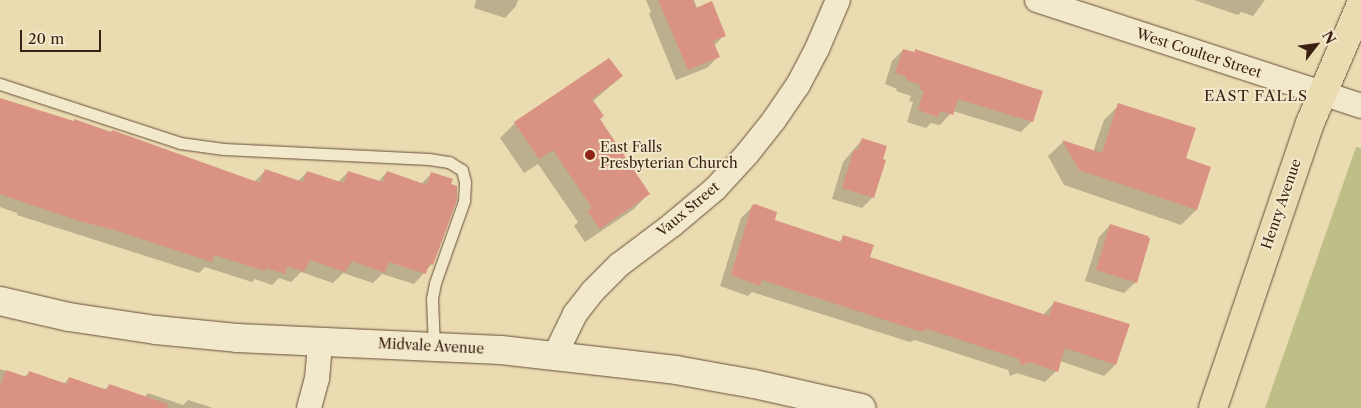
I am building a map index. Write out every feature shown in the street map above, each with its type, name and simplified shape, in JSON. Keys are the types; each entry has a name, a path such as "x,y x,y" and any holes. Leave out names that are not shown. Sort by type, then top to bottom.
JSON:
{"main road":[{"name":"Henry Avenue","path":"1213,408 1275,222 1322,93 1361,4"}],"street":[{"name":"Vaux Street","path":"555,355 575,314 592,291 619,265 672,225 714,188 747,154 798,86 817,49 838,0"},
{"name":"West Coulter Street","path":"1037,0 1361,106"},
{"name":"Midvale Avenue","path":"0,301 69,317 156,330 237,338 434,346 555,355 676,370 754,384 861,408"},
{"path":"309,408 317,379 320,341"}],"lane":[{"path":"0,84 180,142 224,150 429,159 449,162 462,170 466,182 464,201 435,283 432,300 434,346"}],"green space":[{"path":"1356,147 1361,148 1361,408 1265,408"}],"building":[{"path":"658,0 693,0 696,8 712,1 726,36 713,41 720,57 688,70"},
{"path":"903,49 915,52 915,49 1043,91 1033,122 958,99 953,115 940,111 938,117 918,110 924,91 919,89 921,85 906,80 907,77 895,73"},
{"name":"East Falls Presbyterian Church","path":"609,58 623,76 592,99 604,116 600,119 650,194 600,229 587,211 592,208 553,150 539,159 514,122"},
{"path":"0,98 74,121 74,119 111,132 112,130 260,183 265,169 303,182 307,171 344,183 348,171 383,182 387,171 427,185 431,172 453,179 451,184 457,186 457,200 433,265 429,264 426,274 389,262 385,273 352,261 345,272 310,260 304,272 287,266 285,274 266,268 265,271 214,255 212,262 114,230 76,220 0,194"},
{"path":"1118,103 1196,128 1186,158 1211,167 1197,210 1079,170 1062,140 1102,153"},
{"path":"862,138 887,146 883,159 886,160 874,198 842,188 854,149 858,150"},
{"path":"755,204 777,212 775,220 841,242 843,235 874,245 870,257 1049,316 1054,301 1130,324 1116,365 1065,348 1058,372 1029,362 1021,366 1019,359 927,329 922,332 762,280 760,286 731,275 752,205"},
{"path":"1110,224 1148,236 1150,239 1137,283 1096,270"},
{"path":"6,370 27,377 29,371 67,384 69,377 107,390 109,384 168,404 167,408 0,408 0,387"}],"place":[{"name":"East Falls Presbyterian Church","path":"590,155"}],"district":[{"name":"EAST FALLS","path":"1256,96"}]}
